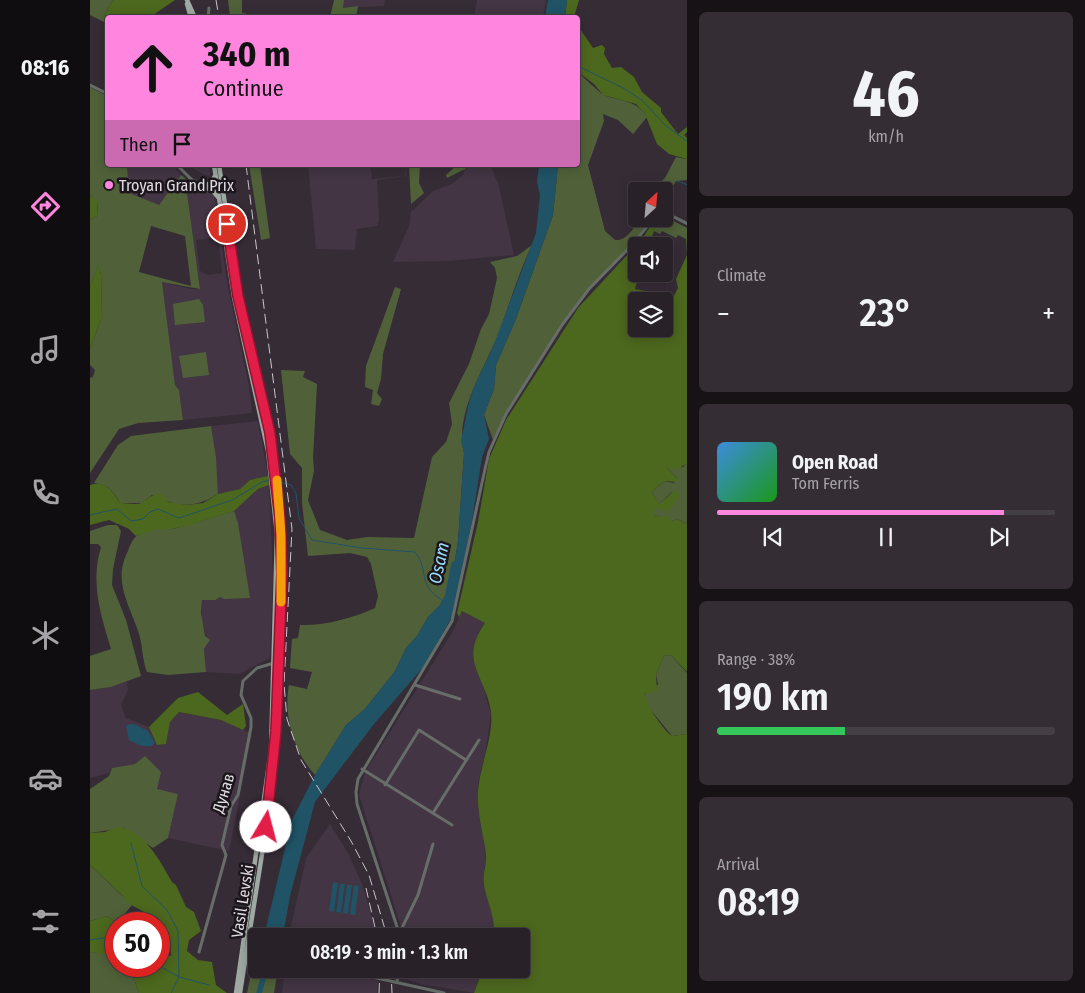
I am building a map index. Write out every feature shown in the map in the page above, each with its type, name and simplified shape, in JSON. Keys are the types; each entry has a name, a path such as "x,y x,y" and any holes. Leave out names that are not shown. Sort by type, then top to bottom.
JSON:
{"main road":[{"path":"186,0 190,15"},
{"path":"186,0 194,15"},
{"path":"214,167 238,296 267,416 277,476 281,544 276,663"},
{"path":"219,167 219,198 234,297 264,425 275,500 277,573 276,663"},
{"path":"203,186 211,183 216,175"},
{"path":"203,186 213,191 219,198"},
{"name":"Vasil Levski","path":"236,993 268,778 276,663"},
{"name":"Vasil Levski","path":"240,993 244,949"}],"street":[{"path":"208,15 209,8"},
{"path":"90,84 105,92"},
{"path":"179,167 191,179 203,186 220,191"},
{"path":"673,216 687,224"},
{"path":"398,928 357,804 356,792 362,769 415,685 452,621 485,469 492,445 506,414 581,299 646,228"},
{"name":"Дунав","path":"199,952 226,855 222,845 231,806 238,795 249,744 251,718 241,695 243,681 257,668 276,663"},
{"path":"415,685 460,698"},
{"path":"386,785 419,730 466,760"},
{"path":"433,813 478,740"},
{"path":"362,769 452,824"},
{"path":"403,928 418,895 433,844"},
{"path":"244,949 248,950"},
{"path":"378,978 444,993"},
{"path":"397,982 398,978"}],"shaded area":[{"path":"344,0 385,0 384,6 343,8"},
{"path":"477,0 546,0 543,15 474,15"},
{"path":"127,167 175,167 181,175 159,205 152,204 129,193"},
{"path":"191,167 209,167 210,176"},
{"path":"308,167 370,167 372,179 405,176 405,167 406,176 377,180 379,220 377,226 357,229 355,250 316,249"},
{"path":"465,167 491,167 498,183 514,255 448,261 393,262 409,226 411,212 433,191 452,184 464,174"},
{"path":"185,178 193,186 214,194 228,287 249,386 252,413 183,420 179,390 175,385 162,282 191,289 200,289","holes":["211,238 219,243 222,273 208,275 200,271 196,240"]},
{"path":"258,421 268,476 250,480 240,489 218,494 216,457 211,426"},
{"path":"269,485 273,576 270,658 239,674 206,672 204,649 208,644 202,621 202,600 206,600 242,552 234,511 258,489"},
{"path":"462,611 485,623 478,633 486,697 491,714 485,755 478,783 486,857 483,882 495,928 401,928 359,795 365,772 453,631"},
{"path":"127,681 128,690 121,705 126,718 149,727 157,745 166,744 170,722 179,712 221,720 252,734 229,851 168,838 178,794 156,789 135,764 112,768 109,773 90,778 90,690 111,687"},
{"path":"330,824 348,853 362,884 374,928 291,928 306,858","holes":["340,884 345,885 341,913 336,912"]},
{"path":"284,978 364,978 378,981 377,993 282,993"},
{"path":"403,978 480,978 474,993 422,984"}],"green space":[{"path":"90,0 113,0 104,16 104,22 90,15"},
{"path":"113,0 175,0 153,15 105,15 105,22 104,16"},
{"path":"228,0 242,0 242,13 253,15 230,15"},
{"path":"334,0 344,0 343,8 358,6 356,15 330,15"},
{"path":"567,0 579,0 575,15 565,15"},
{"path":"580,29 593,48 602,45 605,48 604,54 612,68 621,67 634,77 642,92 661,108 661,112 678,134 687,127 687,132 684,135 687,138 687,159 669,154 657,144 645,114 636,104 603,95 594,84 580,74"},
{"path":"580,74 602,94 633,104 643,111 647,117 633,134 618,120 603,114 604,121 588,165 605,231 615,240 619,240 627,236 634,228 644,228 637,237 628,237 628,248 580,299 511,406 493,440 484,415 494,389 496,365 516,319 553,215 558,167 580,167"},
{"path":"90,87 105,95 105,167 127,167 129,193 159,205 181,175 185,178 200,289 162,282 175,385 179,390 183,420 138,423 119,429 90,473 90,378 93,377 95,370 90,365 90,349 102,317 101,274 98,266 90,287 90,220 97,216 98,203 90,195","holes":["151,226 185,236 191,286 139,272"]},
{"path":"676,157 687,159 687,180 676,181 673,186 673,182 660,182 665,178"},
{"path":"249,167 260,167 270,238 261,240"},
{"path":"409,167 420,167 419,183 424,193 411,204"},
{"path":"455,167 465,167 465,169 447,178 446,175"},
{"path":"90,195 98,202 97,216 90,220"},
{"path":"673,221 687,228 687,255 686,239 678,235 676,238 662,231 660,234 654,231 655,228 672,228"},
{"path":"649,228 655,228 652,237 643,237"},
{"path":"532,245 500,330 473,390 463,422 464,453 458,541 451,585 440,605 428,617 417,636 406,648 395,671 365,709 346,725 315,775 301,756 289,721 289,685 307,689 312,672 290,668 292,639 298,638 300,625 338,621 375,608 378,596 371,564 367,557 350,553 308,556 302,503 302,468 290,454 281,370 305,371 303,377 317,384 314,471 308,500 320,530 347,540 367,537 414,538 432,457 446,442 452,424 449,403 469,364 481,329 489,314 497,278 495,268 490,262 517,256"},
{"path":"628,254 628,282 637,282 635,289 651,292 628,292 628,337 673,337 673,298 678,288 676,279 687,255 687,463 678,469 667,468 677,478 677,482 664,481 652,492 659,504 675,490 680,495 670,509 666,511 655,508 654,515 661,517 665,515 673,521 677,519 687,524 687,672 671,655 664,656 656,674 657,691 644,694 655,716 668,733 672,736 687,734 687,993 474,993 480,978 530,978 530,928 494,928 493,917 485,891 486,855 479,812 478,788 490,733 491,712 476,668 474,648 477,636 485,623 462,611 459,617 457,613 478,522 489,459 506,420 578,308"},
{"path":"98,265 101,274 102,317 90,349 90,287"},
{"path":"395,287 401,289 383,354 381,379 377,393 382,399 379,406 371,404 373,390 365,387 366,366"},
{"path":"199,299 203,305 205,322 175,325 173,304"},
{"path":"206,352 209,375 183,378 179,356"},
{"path":"211,426 216,457 218,494 209,499 185,505 169,502 152,495 142,503 120,503 110,489 94,483 118,445 131,436"},
{"path":"687,462 687,524 677,519 673,521 654,515 654,508 660,508 673,491 659,504 652,492 664,481 674,483 677,478 667,468 683,467"},
{"path":"268,476 269,485 258,489 234,511 190,525 172,529 157,529 136,536 129,529 109,520 90,525 90,485 100,484 105,486 112,491 120,503 139,504 153,495 159,494 163,495 168,502 187,505 203,503 218,494 240,489 250,480"},
{"path":"234,511 238,523 250,598 224,599 220,597 215,600 202,600 201,613 205,636 210,640 204,649 206,672 168,675 147,672 139,634 127,603 122,583 124,562 132,542 138,535 147,531 180,527"},
{"path":"108,525 117,525 121,531 113,569 112,585 126,620 141,676 111,687 90,690 90,656 111,649 98,599 97,573 101,547 98,544 90,544 90,531"},
{"path":"671,655 687,673 687,734 672,736 646,704 644,694 653,691 658,684 656,674 664,656"},
{"path":"198,692 227,715 243,704 246,726 243,730 221,720 179,712 170,722 166,744 157,745 149,727 178,698"},
{"path":"145,756 161,772 157,789 178,794 168,838 153,848 123,828 90,833 90,789 109,776 112,768 135,764"},
{"path":"116,827 126,829 135,833 150,847 172,882 176,885 186,907 194,912 201,931 189,940 187,951 198,960 212,962 216,985 227,993 139,993 133,977 170,977 170,912 145,912 129,903 90,865 90,833 105,832"},
{"path":"90,865 132,905 126,912 105,912 105,917 90,921"},
{"path":"105,917 105,954 90,952 90,921"},
{"path":"90,952 105,953 105,977 133,977 139,993 90,993"},
{"path":"250,978 276,978 274,993 247,993"}],"water":[{"path":"548,0 567,0 565,15 545,15"},
{"path":"539,167 558,167 553,215 516,319 496,365 494,389 484,415 489,439 482,457 472,521 453,615 425,665 374,724 315,802 290,896 284,928 266,928 292,820 315,775 346,725 365,709 395,671 406,648 417,636 428,617 440,605 451,585 458,541 464,453 461,441 469,402 476,382 491,352 536,233 540,195 537,182"},
{"path":"134,724 148,731 155,743 151,746 142,746 129,740 126,725"},
{"path":"333,882 338,883 334,912 329,911"},
{"path":"340,884 345,884 341,913 336,912"},
{"path":"347,885 352,885 348,914 343,913"},
{"path":"354,885 359,886 355,915 350,914"}],"waterway":[{"path":"580,67 623,88 642,100 665,125 687,141"},
{"path":"677,181 687,185"},
{"path":"90,515 117,509 131,521 143,519 150,512 158,509 179,518 232,500 262,482 270,480"},
{"path":"280,482 291,485 296,493 299,518 312,540 362,548 415,552 420,559 429,589 443,601"},
{"name":"Osam","path":"448,594 454,564"},
{"path":"131,843 142,886 168,912"},
{"path":"170,916 178,931 179,977 170,972"},
{"path":"90,940 105,939"},
{"path":"171,993 179,977 209,985"},
{"name":"Osam","path":"259,993 263,978"}],"railway":[{"path":"216,0 218,15"},
{"path":"246,167 292,529 284,684 287,719 301,760 351,841 369,875 385,928"},
{"path":"366,888 375,928"},
{"path":"379,993 380,978"},
{"path":"391,978 392,993"}],"slow traffic":[{"path":"277,480 281,535 281,602"}],"place":[{"name":"Troyan Grand Prix","path":"109,185"}],"route":[{"path":"227,224 238,296 270,433 279,501 282,573 276,731 273,779 266,827"}]}
